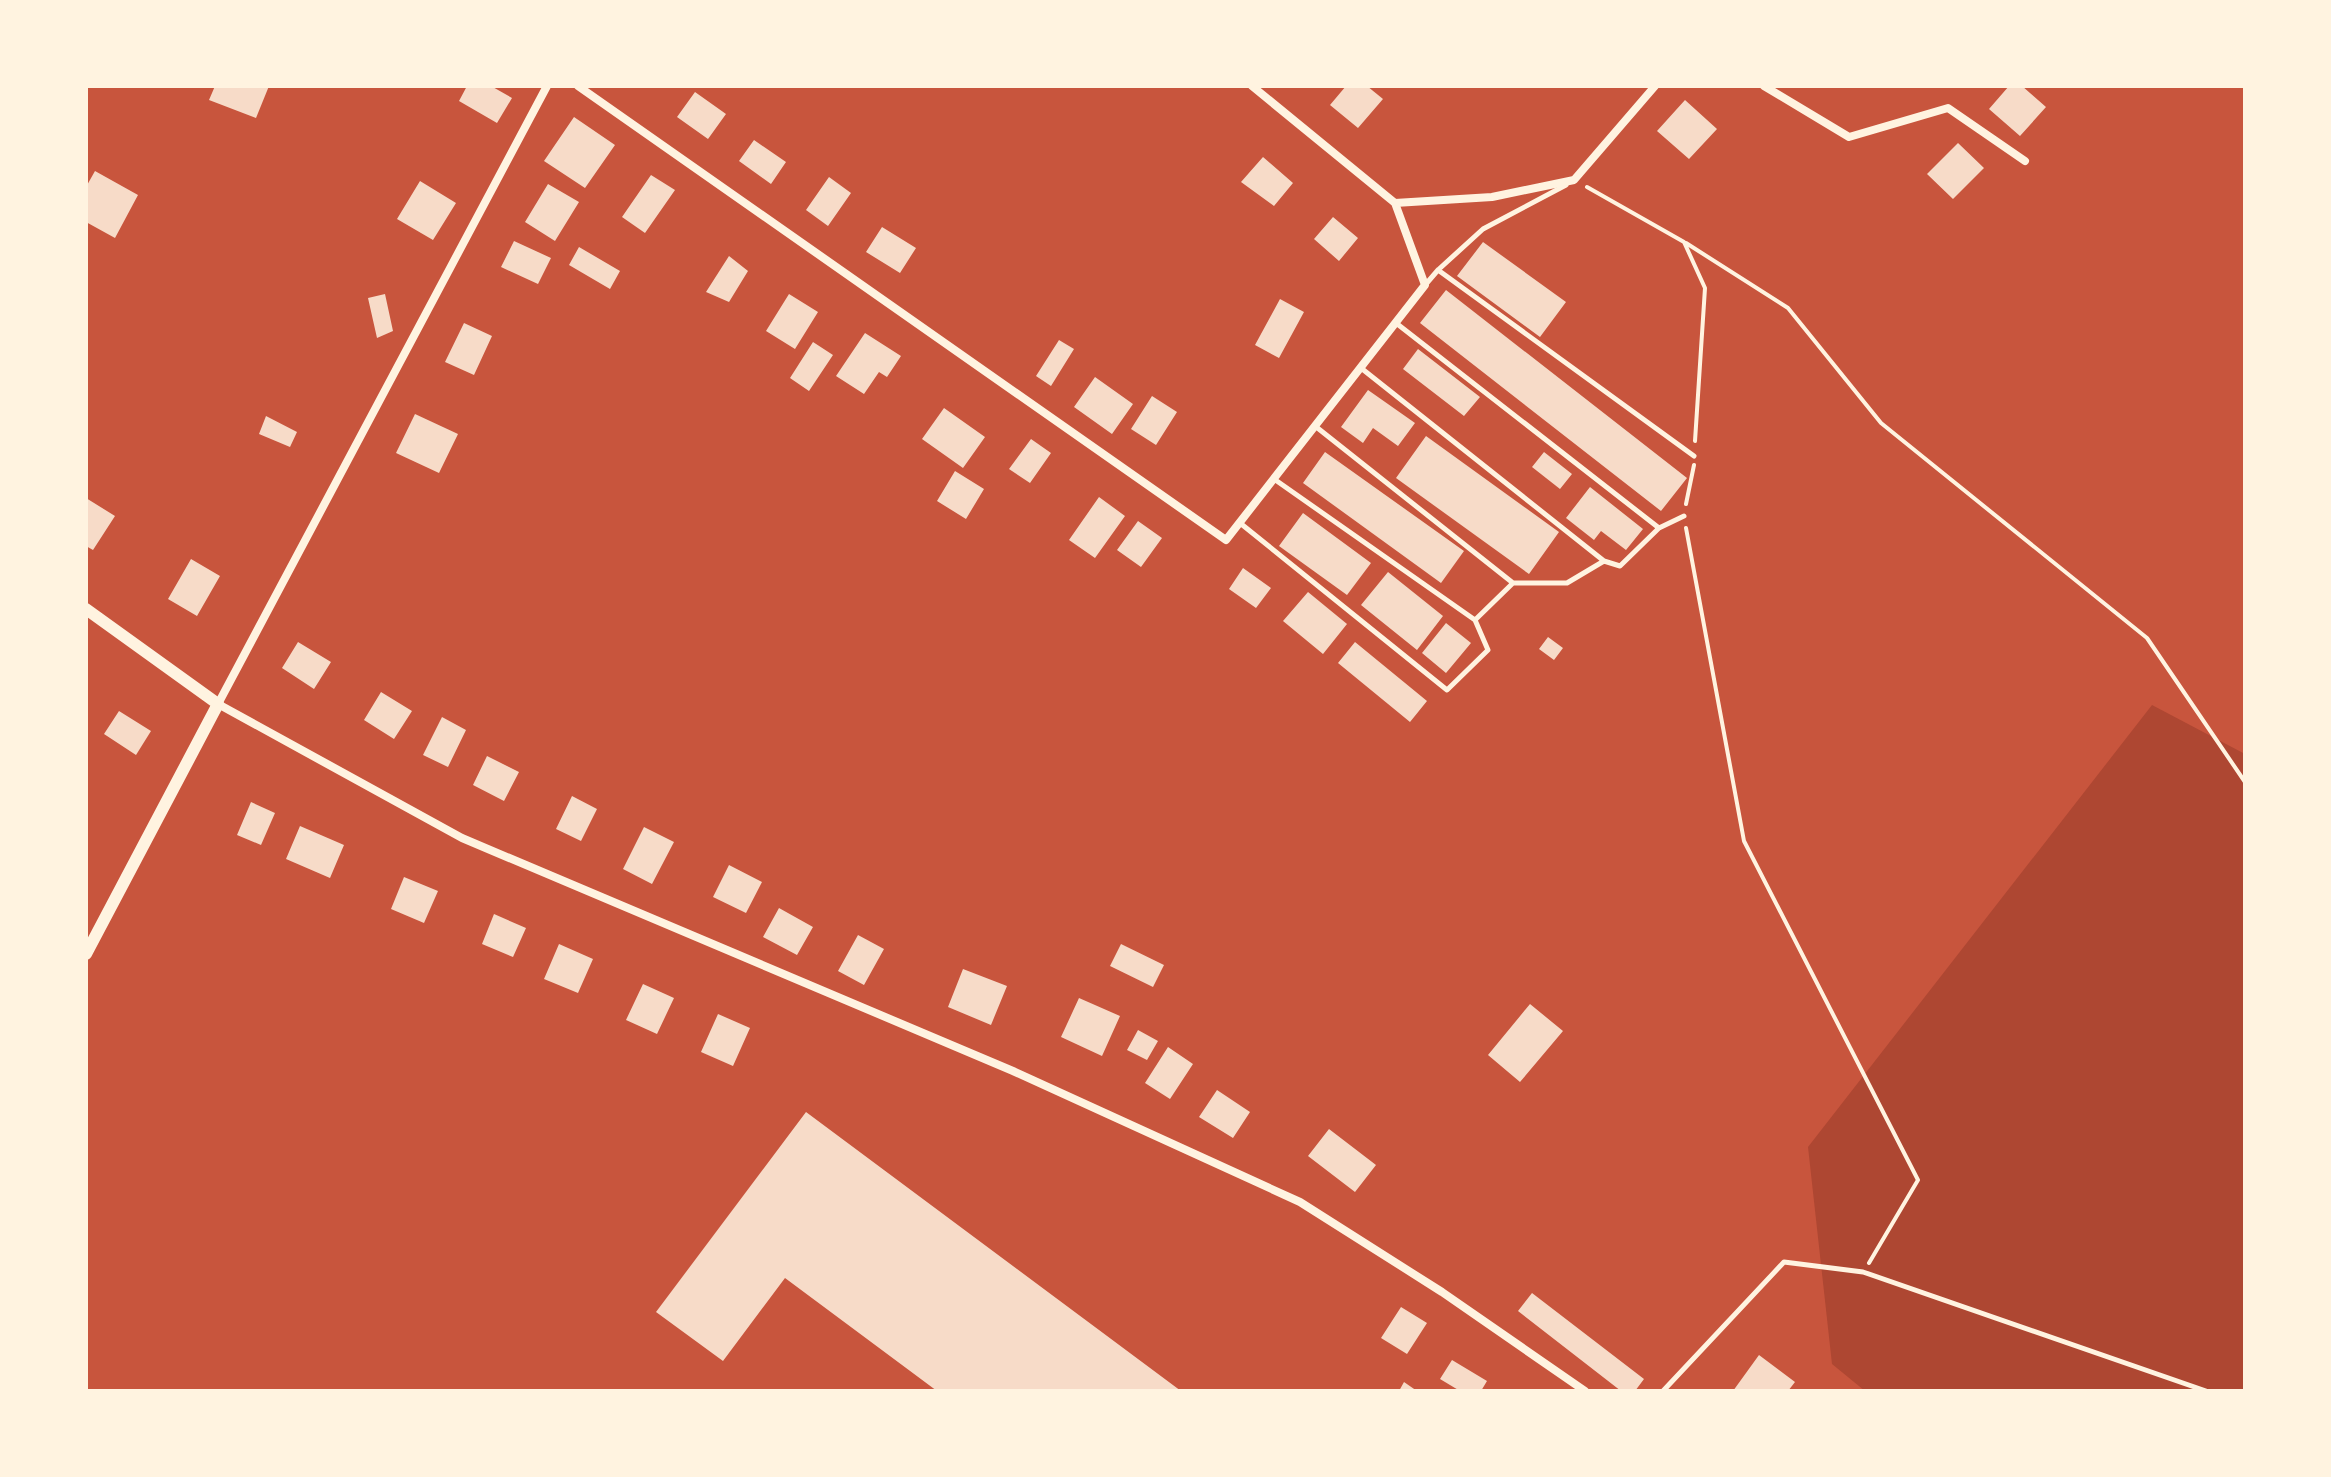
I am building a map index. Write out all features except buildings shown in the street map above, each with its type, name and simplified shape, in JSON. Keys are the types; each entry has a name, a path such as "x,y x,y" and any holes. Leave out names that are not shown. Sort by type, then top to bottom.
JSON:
{"street":[{"path":"86,954 547,86"},
{"path":"578,86 1226,540 1425,285 1395,203 1252,86"},
{"path":"1395,203 1492,197 1574,180 1655,86"},
{"path":"1764,86 1849,137 1948,108 2025,161"},
{"path":"86,609 218,704 462,838 1013,1071 1300,1202 1442,1292 1585,1391"}],"lane":[{"path":"1425,285 1483,229 1574,180"},
{"path":"1438,270 1694,456"},
{"path":"1396,323 1659,528"},
{"path":"1361,368 1604,561 1620,566 1659,528 1684,516"},
{"path":"1315,426 1513,583 1567,583 1604,561"},
{"path":"1240,523 1447,690 1488,650 1475,620 1274,479"},
{"path":"1475,620 1513,583"},
{"path":"1663,1391 1784,1262 1863,1272 2206,1391"}],"path":[{"path":"1574,180 1684,242 1788,308 1881,423 2147,638 2245,782"},
{"path":"1684,242 1705,288 1694,456 1684,516 1744,841 1918,1180 1863,1272"}],"shaded area":[{"path":"2152,705 2245,754 2245,1391 1865,1391 1832,1364 1808,1147"}]}
